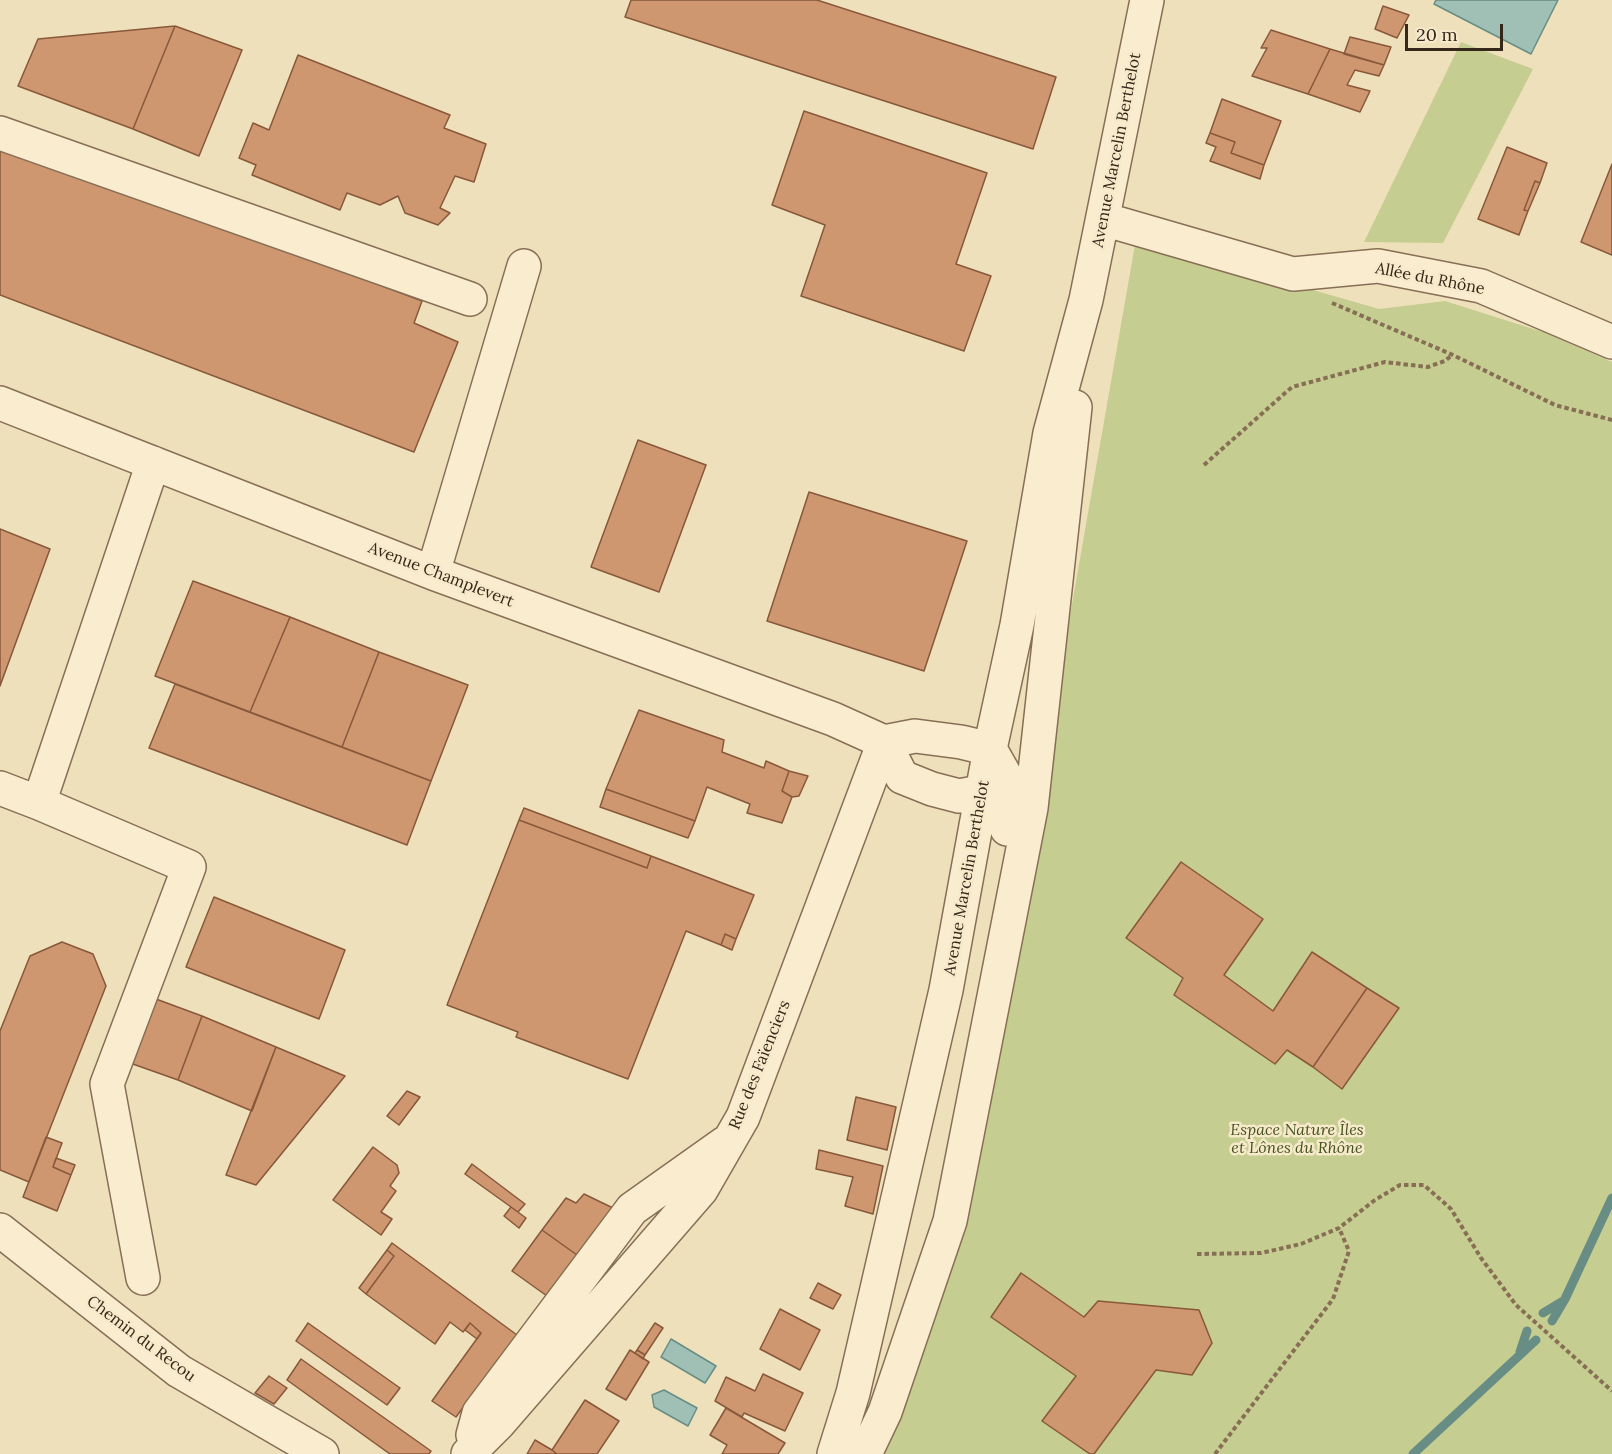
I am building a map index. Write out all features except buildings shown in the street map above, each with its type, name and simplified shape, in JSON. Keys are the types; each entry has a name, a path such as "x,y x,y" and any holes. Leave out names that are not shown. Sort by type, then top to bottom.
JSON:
{"street":[{"name":"Avenue Marcelin Berthelot","path":"865,1454 885,1412 950,1221 963,1153 997,789 990,749 1017,625 1050,433 1086,300 1147,0"},
{"path":"0,133 470,299"},
{"name":"Allée du Rhône","path":"1102,219 1293,274 1377,266 1481,286 1612,342"},
{"path":"433,573 524,266"},
{"name":"Avenue Marcelin Berthelot","path":"834,1454 853,1393 880,1283 981,942 1036,766 1086,300"},
{"name":"Avenue Champlevert","path":"0,403 433,573 834,719 884,742"},
{"path":"39,803 153,463"},
{"path":"990,749 961,742 915,736 884,742 902,777 932,789 959,796 997,789 1036,766"},
{"name":"Rue des Faïenciers","path":"468,1454 499,1423 701,1190 743,1117 884,742"},
{"path":"0,788 189,867 107,1084 142,1278"},
{"name":"Chemin du Recou","path":"0,1230 179,1371 322,1454"}],"path":[{"path":"1293,274 1338,308 1453,355 1555,405 1612,420"},
{"path":"1204,465 1292,387 1385,362 1428,367 1445,361 1453,355"},
{"path":"1197,1254 1261,1253 1301,1244 1340,1228 1375,1200 1400,1185 1424,1185 1451,1209 1481,1258 1516,1305 1612,1391"},
{"path":"1215,1454 1333,1299 1349,1251 1340,1228"}],"green space":[{"path":"1461,42 1533,69 1443,243 1364,242"},
{"name":"Espace Nature Îles et Lônes du Rhône","path":"1136,239 1379,309 1445,301 1546,333 1612,362 1612,1454 881,1454 961,1238"}],"water":[{"path":"1436,0 1558,0 1531,54 1434,4"},
{"path":"671,1339 716,1366 705,1383 661,1357"},
{"path":"664,1390 697,1408 688,1426 654,1407 652,1395"}],"waterway":[{"path":"1552,1321 1565,1299 1612,1198"},
{"path":"1543,1313 1563,1301"},
{"path":"1520,1352 1527,1331"},
{"path":"1413,1454 1536,1340"}]}
